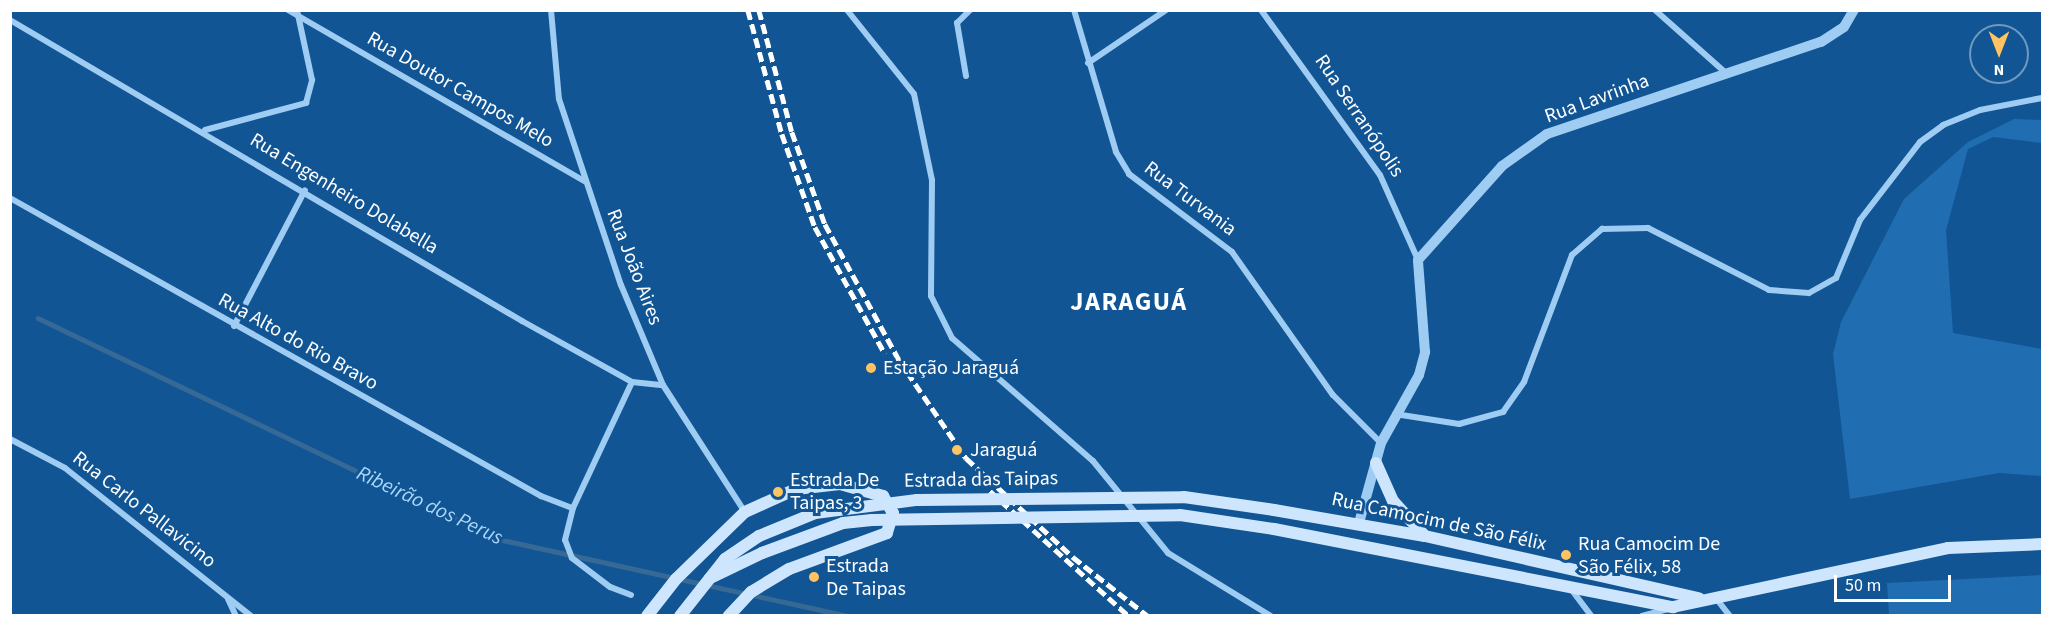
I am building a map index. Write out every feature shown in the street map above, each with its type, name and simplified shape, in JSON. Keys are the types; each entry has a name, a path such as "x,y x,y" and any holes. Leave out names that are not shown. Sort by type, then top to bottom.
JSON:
{"main road":[{"path":"1376,463 1392,501 1425,536"},
{"path":"647,615 676,579 745,512 796,489 840,484 884,496 894,525 887,533 789,569 752,592 729,615"},
{"name":"Estrada das Taipas","path":"680,615 725,559 759,536 815,513 917,500 1184,497 1274,510"},
{"name":"Rua Camocim de São Félix","path":"1274,510 1425,536 1699,598"},
{"name":"Estrada das Taipas","path":"709,579 762,553 843,523 872,520 1180,515 1274,529"},
{"name":"Rua Camocim de São Félix","path":"1274,529 1571,589 1673,607 1699,598"},
{"path":"1699,598 1948,548 2043,544"}],"street":[{"name":"Rua Doutor Campos Melo","path":"288,10 584,181"},
{"path":"204,131 306,103 312,88 297,10"},
{"name":"Rua João Aires","path":"551,10 559,99 584,181 663,385 745,512"},
{"path":"847,10 914,94 932,180 931,296 952,338 1093,461 1168,553 1271,615"},
{"path":"966,76 957,23 970,10"},
{"name":"Rua Turvania","path":"1074,10 1116,152 1129,174 1232,252 1333,395 1381,443"},
{"path":"1088,63 1166,10"},
{"name":"Rua Serranópolis","path":"1261,10 1380,175 1418,260 1425,352 1419,375 1395,414 1381,443 1359,523"},
{"path":"1655,10 1730,76"},
{"name":"Rua Lavrinha","path":"1418,260 1502,166 1547,135 1730,76 1821,42 1844,27 1854,10"},
{"name":"Rua Engenheiro Dolabella","path":"10,20 632,382 663,385"},
{"path":"1395,414 1459,423 1503,412 1524,382 1572,255 1602,229 1648,228 1769,290 1809,293 1836,278 1860,220 1920,142 1943,125 1980,110 2043,98"},
{"path":"234,326 305,190"},
{"name":"Rua Alto do Rio Bravo","path":"10,198 234,326 541,496 573,508"},
{"path":"631,595 610,587 566,550 573,508 632,382"},
{"name":"Rua Carlo Pallavicino","path":"10,439 65,468 251,615"},
{"path":"1571,589 1591,615"},
{"path":"1713,595 1730,615"},
{"path":"228,598 236,615"},
{"path":"1642,615 1673,607"}],"shaded area":[{"path":"2014,119 2042,120 2042,143 1993,137 1968,149 1946,230 1953,333 2042,349 2042,476 1999,473 1850,499 1833,354 1841,322 1904,199 1968,142"},
{"path":"2042,575 2042,615 1889,615 1887,583"}],"waterway":[{"name":"Ribeirão dos Perus","path":"38,318 498,539 848,616"}],"railway":[{"path":"748,10 782,134 815,227 885,354"},
{"path":"759,10 792,132 825,224 899,360 966,458 1073,557 1148,616"},
{"path":"990,491 1129,616"}],"place":[{"name":"Estação Jaraguá","path":"871,368"},
{"name":"Jaraguá","path":"957,450"},
{"name":"Estrada De Taipas, 3","path":"778,492"},
{"name":"Rua Camocim De São Félix, 58","path":"1566,555"},
{"name":"Estrada De Taipas","path":"814,577"}],"district":[{"name":"JARAGUÁ","path":"1129,302"}]}
